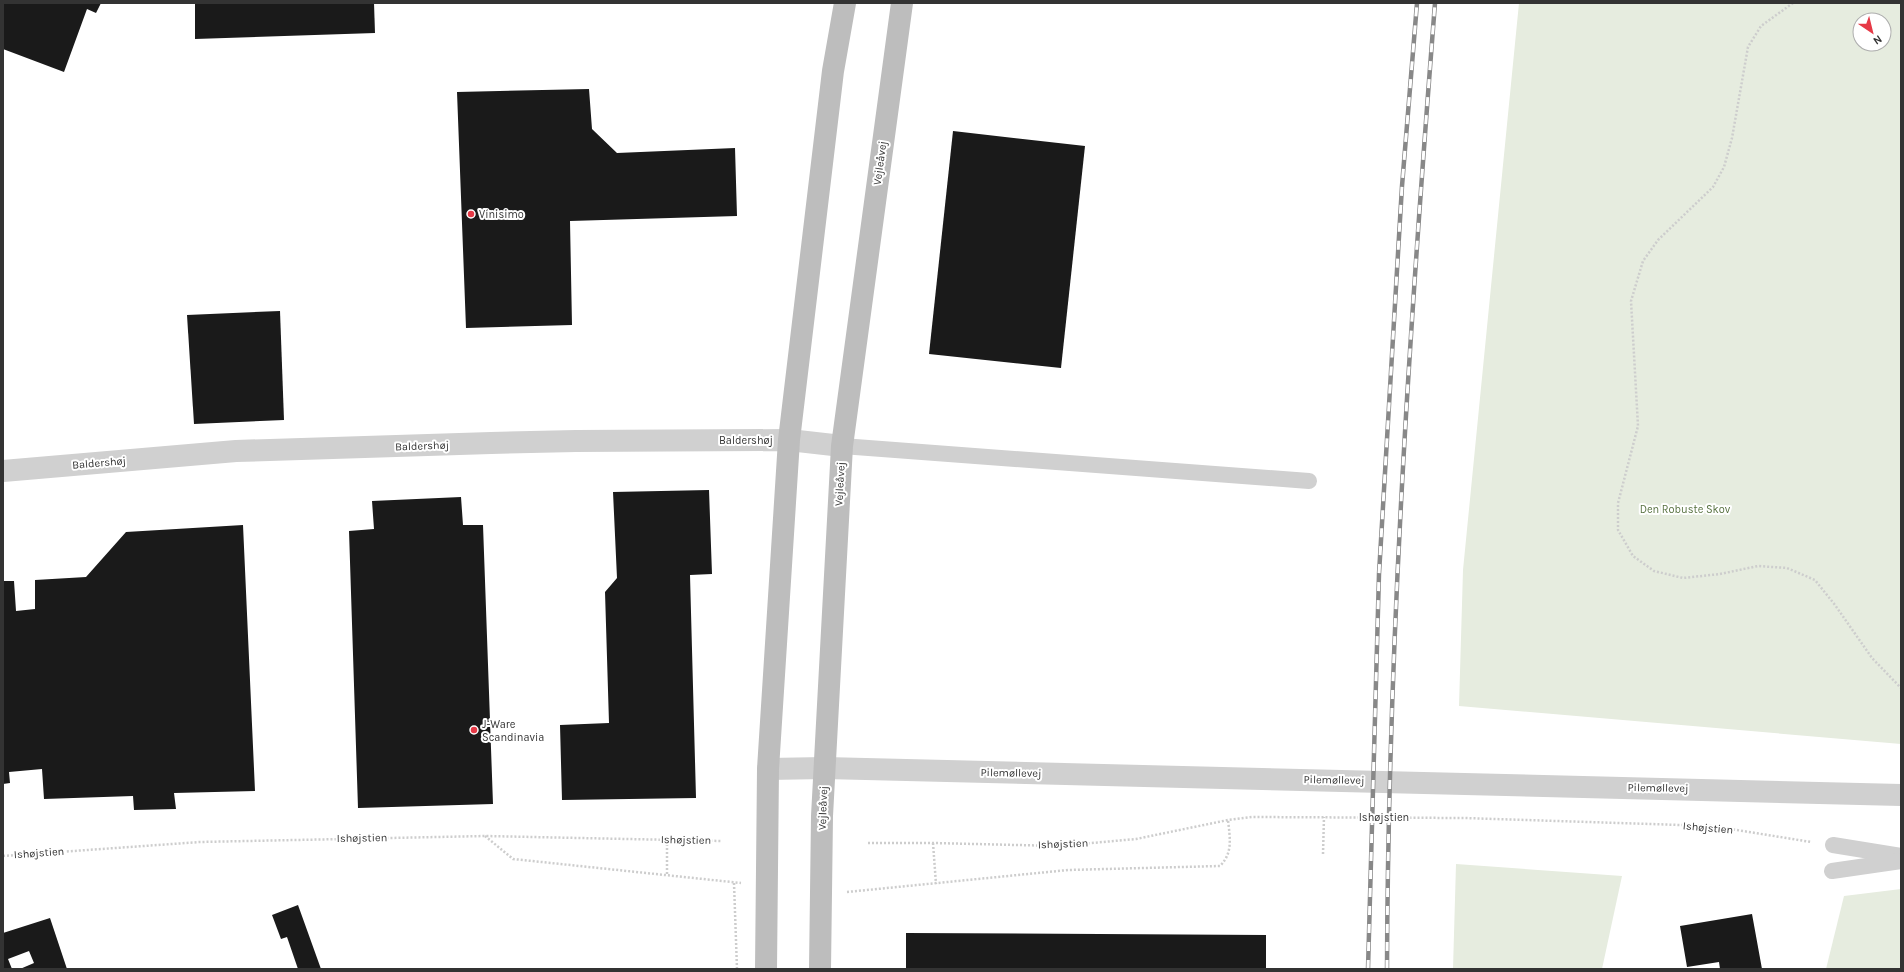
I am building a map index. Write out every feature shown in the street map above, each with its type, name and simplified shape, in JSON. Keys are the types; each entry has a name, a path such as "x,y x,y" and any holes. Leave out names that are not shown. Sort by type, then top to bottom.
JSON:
{"street":[{"path":"766,969 768,769 789,440 833,71 845,3"},
{"name":"Vejleåvej","path":"820,969 825,768 842,446 902,3"},
{"name":"Baldershøj","path":"3,471 236,451 576,441 789,440 842,446"},
{"name":"Pilemøllevej","path":"768,769 825,768 1901,794"}],"lane":[{"path":"842,446 1309,481"},
{"path":"1833,845 1901,856"},
{"path":"1832,871 1901,862"}],"path":[{"path":"1793,3 1761,26 1748,47 1730,145 1724,167 1713,187 1658,240 1643,261 1631,301 1638,426 1618,502 1618,530 1633,556 1654,571 1684,578 1720,574 1758,566 1787,568 1815,580 1872,658 1901,688"},
{"name":"Ishøjstien","path":"868,843 1059,846 1136,839 1228,820 1252,817 1324,817 1464,818 1712,826 1833,845"},
{"path":"1323,854 1324,817"},
{"path":"821,898 846,892 1068,870 1220,866 1228,858 1230,839 1228,820"},
{"path":"485,836 513,859 734,883 767,884"},
{"name":"Ishøjstien","path":"3,856 200,842 485,836 722,841"},
{"path":"667,840 667,876"},
{"path":"933,843 936,884"},
{"path":"734,883 737,969"}],"green space":[{"name":"Den Robuste Skov","path":"1519,3 1901,3 1901,744 1459,706 1463,570"},
{"path":"1456,864 1622,876 1602,969 1453,969"},
{"path":"1901,889 1901,969 1826,969 1844,896"}],"building":[{"path":"3,3 101,3 96,13 87,9 64,72 3,49"},
{"path":"195,3 374,3 375,33 195,39"},
{"path":"589,89 592,129 617,153 735,148 737,216 570,221 572,325 466,328 457,92"},
{"path":"953,131 1085,146 1061,368 929,354"},
{"path":"280,311 284,420 194,424 187,315"},
{"path":"709,490 712,574 690,575 696,798 562,800 560,725 609,723 605,592 617,578 613,492"},
{"path":"461,497 463,525 483,525 493,804 358,808 349,531 374,529 372,501"},
{"path":"243,525 255,791 174,793 176,809 134,810 133,796 44,799 42,769 9,772 10,783 3,784 3,581 14,581 16,611 35,609 35,580 86,577 126,532"},
{"path":"298,905 321,969 298,969 287,937 281,939 272,915"},
{"path":"1752,914 1762,969 1720,969 1719,962 1687,967 1680,926"},
{"path":"50,918 67,969 20,969 34,963 29,951 8,959 12,969 3,969 3,933"},
{"path":"906,933 1266,935 1266,969 906,969"}],"railway":[{"path":"1368,969 1379,574 1402,186 1417,3"},
{"path":"1387,969 1391,727 1402,485 1417,244 1435,3"}],"place":[{"name":"Vinisimo","path":"471,214"},
{"name":"J-Ware Scandinavia","path":"474,730"}]}
